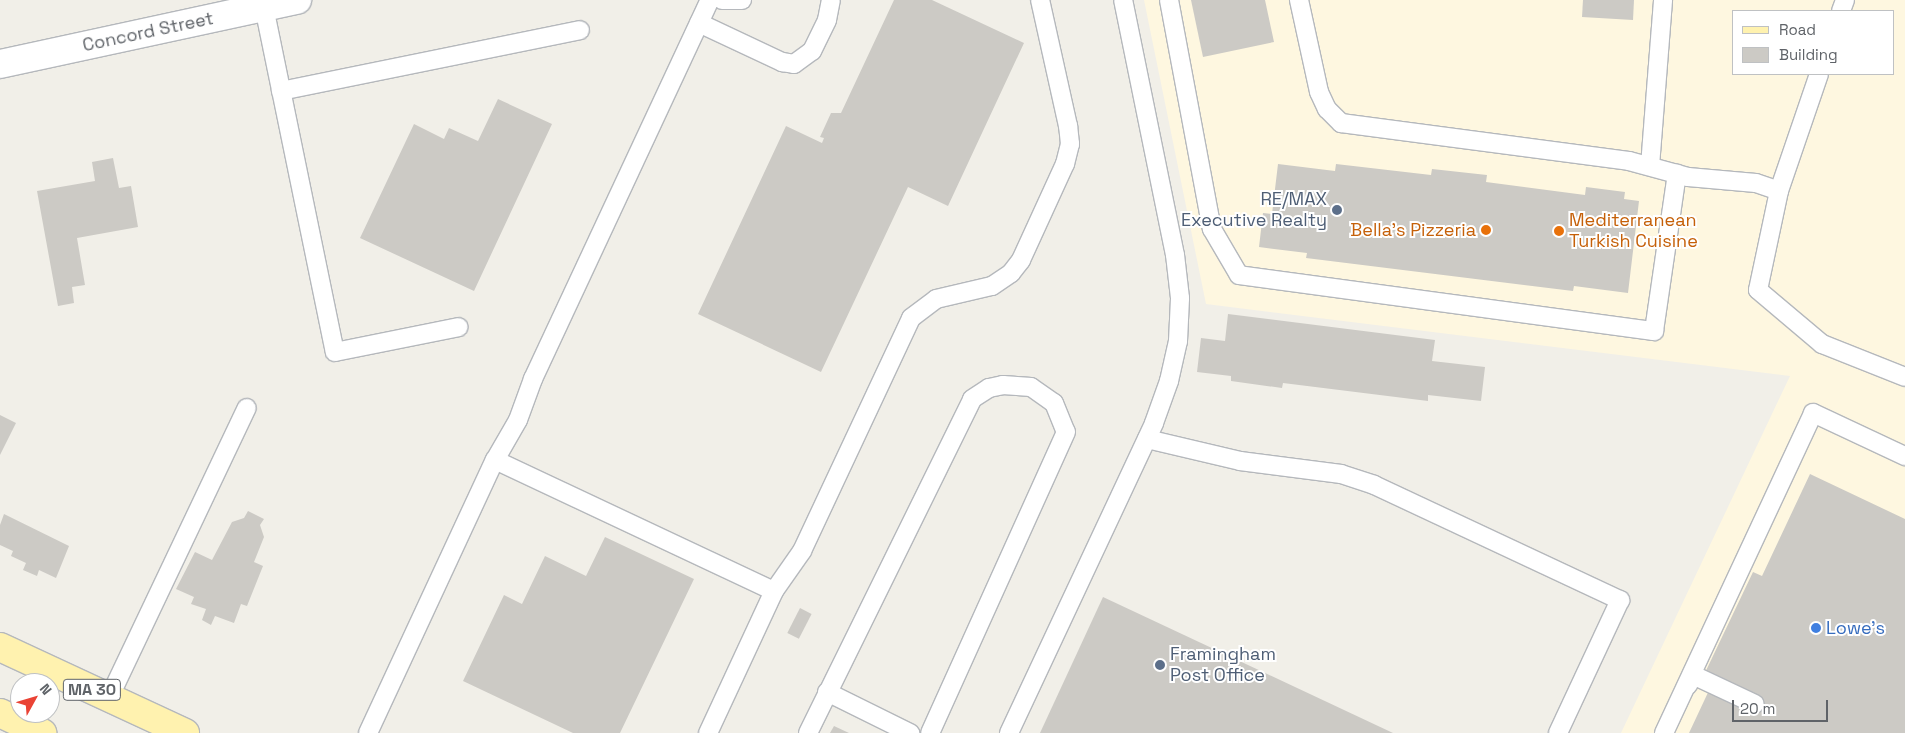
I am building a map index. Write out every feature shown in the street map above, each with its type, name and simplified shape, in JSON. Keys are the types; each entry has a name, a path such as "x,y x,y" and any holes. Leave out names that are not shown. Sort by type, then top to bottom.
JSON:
{"main road":[{"name":"Concord Street","path":"0,64 297,0"},
{"name":"MA 30","path":"0,647 185,733"},
{"path":"0,713 42,733"}],"lane":[{"path":"368,733 495,460 518,420 533,379 710,0"},
{"path":"722,0 742,0"},
{"path":"700,23 782,62 794,64 808,57 812,51 827,20 831,0"},
{"path":"708,733 774,592 802,551 911,318 936,299 992,286 1011,273 1021,260 1065,164 1070,144 1068,126 1040,0"},
{"path":"1009,733 1147,439 1174,363 1180,298 1175,255 1123,0"},
{"path":"1169,0 1212,229 1240,275 1654,331 1672,188 1677,174"},
{"path":"1299,0 1319,92 1326,109 1341,123 1650,166 1677,174 1756,183 1779,191"},
{"path":"1650,166 1663,0"},
{"path":"264,7 335,352 459,327"},
{"path":"281,91 580,30"},
{"path":"1819,75 1779,191 1758,290 1822,344 1904,374"},
{"path":"808,733 972,399 989,388 1003,385 1031,387 1054,403 1066,432 930,733"},
{"path":"109,698 247,408"},
{"path":"1665,733 1814,413 1905,456"},
{"path":"1147,439 1240,461 1342,474 1374,485 1620,600 1558,733"},
{"path":"495,460 774,592"},
{"path":"1665,733 1693,675 1755,704"},
{"path":"827,692 910,733"}],"shaded area":[{"path":"1144,0 1905,0 1905,733 1621,733 1790,376 1206,304"}],"building":[{"path":"894,0 932,0 1024,43 948,206 908,187 821,372 698,314 786,126 822,143 824,138 820,137 831,113 841,113"},
{"path":"1191,0 1265,0 1274,42 1203,57"},
{"path":"1583,0 1634,0 1633,20 1582,17"},
{"path":"498,99 552,124 474,291 360,238 414,124 444,139 449,128 478,141"},
{"path":"113,158 119,188 131,186 138,227 77,238 85,285 72,287 74,303 58,306 37,191 95,181 92,162"},
{"path":"1278,164 1335,171 1336,164 1431,175 1432,169 1487,175 1486,182 1585,195 1586,187 1625,192 1624,199 1639,201 1628,293 1574,286 1573,291 1306,258 1307,253 1259,247 1263,213 1272,214"},
{"path":"1228,314 1435,340 1432,361 1485,367 1481,401 1428,395 1428,401 1283,383 1282,388 1231,381 1231,376 1197,372 1201,338 1225,341"},
{"path":"0,415 16,423 0,455"},
{"name":"Lowe's","path":"1810,474 1905,519 1905,733 1689,733 1712,684 1702,679 1753,572 1762,576"},
{"path":"248,511 264,519 260,525 264,537 254,562 263,566 247,606 241,604 234,623 215,616 211,625 202,620 206,609 191,604 194,597 176,589 195,552 212,560 232,522 244,518"},
{"path":"4,514 69,546 56,578 39,570 37,576 23,570 26,563 11,556 13,551 0,545 0,525"},
{"path":"605,537 694,579 620,733 573,733 463,681 504,595 522,604 545,556 586,576"},
{"name":"Framingham Post Office","path":"1103,597 1393,733 1040,733"},
{"path":"800,608 812,614 799,639 787,633"},
{"path":"834,726 849,733 830,733"}],"place":[{"name":"RE/MAX Executive Realty","path":"1337,210"},
{"name":"Bella's Pizzeria","path":"1486,230"},
{"name":"Mediterranean Turkish Cuisine","path":"1559,231"},
{"name":"Lowe's","path":"1816,628"},
{"name":"Framingham Post Office","path":"1160,665"}]}
